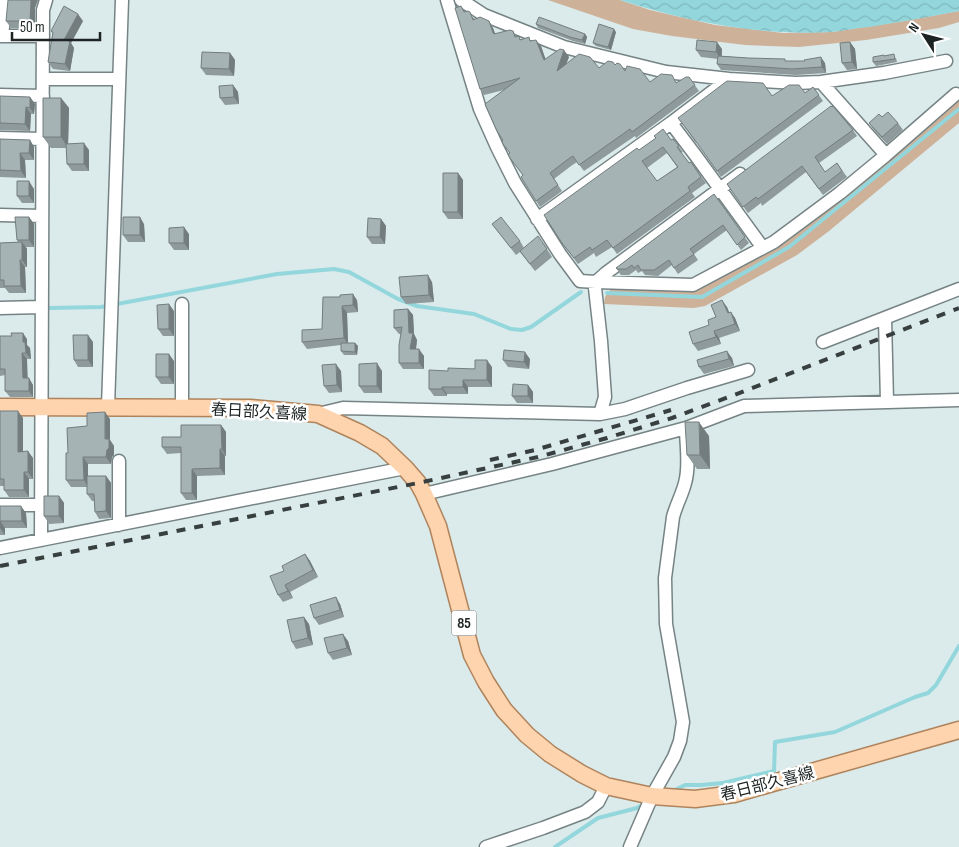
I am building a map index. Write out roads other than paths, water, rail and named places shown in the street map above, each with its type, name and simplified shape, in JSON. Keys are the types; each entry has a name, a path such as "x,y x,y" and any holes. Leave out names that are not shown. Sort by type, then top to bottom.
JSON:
{"main road":[{"name":"春日部久喜線","path":"0,407 251,408 318,414 360,432 382,446 405,468 418,483 424,494 438,526 472,655 504,710 527,735 550,754 606,786 652,796 695,799 734,794 959,730"}],"street":[{"path":"6,0 1,36 43,36"},
{"path":"41,540 43,10 46,0"},
{"path":"108,407 122,0"},
{"path":"447,0 480,109 515,183 560,254 580,281 693,285 774,242 840,193 956,94"},
{"path":"461,0 484,15 564,47 666,72 729,79 796,83 821,82 884,73 946,61"},
{"path":"43,79 119,79"},
{"path":"537,219 729,79"},
{"path":"821,82 834,104 886,155"},
{"path":"0,95 43,96"},
{"path":"671,123 763,248"},
{"path":"0,138 42,139"},
{"path":"600,414 605,397 596,282 752,165"},
{"path":"0,215 42,216"},
{"path":"823,342 959,289"},
{"path":"182,304 182,408"},
{"path":"0,308 41,307"},
{"path":"885,318 886,402"},
{"path":"318,414 343,408 600,414 625,409 748,370"},
{"path":"424,494 552,464 686,428 744,406 959,400"},
{"path":"630,847 652,796 674,757 680,741 683,722 666,624 665,578 673,517 685,485 687,473 686,428"},
{"path":"119,461 119,525"},
{"path":"0,548 405,468"},
{"path":"0,505 41,505"},
{"path":"486,847 585,812 598,802 606,786"}],"water":[{"path":"620,0 959,0 959,11 869,27 804,33 724,26 672,15"}],"waterway":[{"path":"607,293 702,297 789,247 959,109"},
{"path":"50,308 101,307 277,274 334,269 349,272 398,299 417,306 474,314 511,329 522,330 531,327 581,292"},
{"path":"671,792 685,785 723,783 774,771 775,742 835,732 928,693 936,685 959,646"},
{"path":"555,847 598,818 637,808 644,804"}],"railway":[{"path":"0,566 418,483 538,457 672,418 959,308"},
{"path":"490,460 535,450 671,410"}]}
